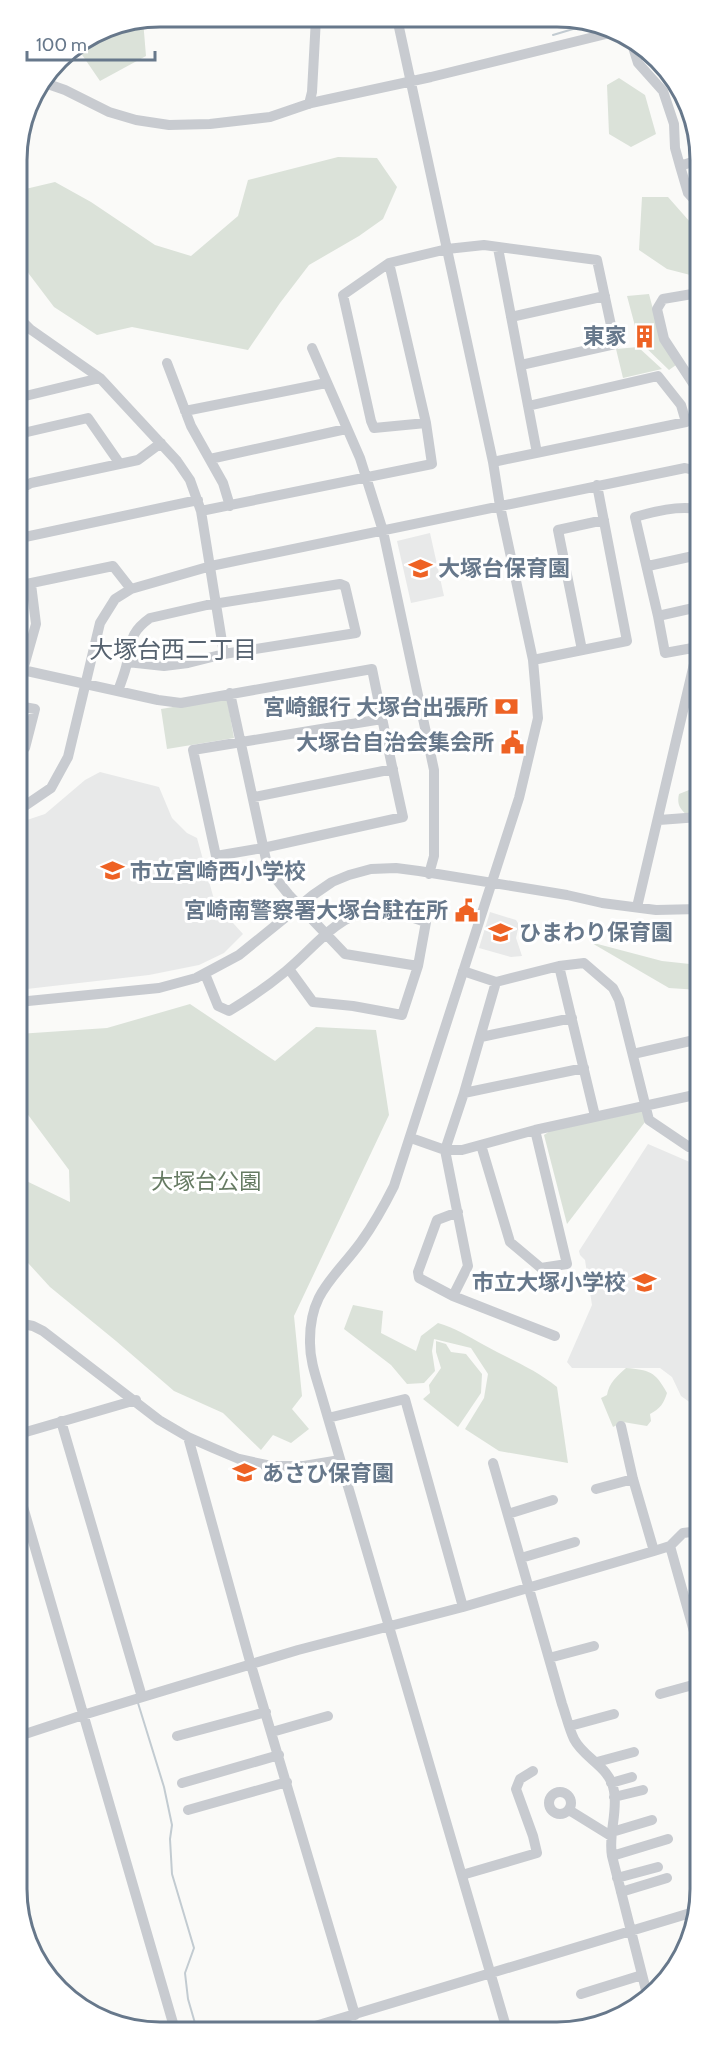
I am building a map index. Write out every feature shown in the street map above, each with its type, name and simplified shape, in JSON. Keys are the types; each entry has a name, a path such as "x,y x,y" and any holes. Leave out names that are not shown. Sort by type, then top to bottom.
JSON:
{"street":[{"path":"309,104 312,92 316,27"},
{"path":"399,27 493,462 500,506 533,660 538,718 519,798 394,1186 380,1216 324,1286 315,1306 310,1344 312,1362 340,1460 505,2022"},
{"path":"50,85 66,90 109,112 136,120 193,126 270,117 309,104 602,35"},
{"path":"634,51 638,63 663,91 674,124 675,148 690,195"},
{"path":"680,166 690,163"},
{"path":"426,423 374,428 371,422 343,295 389,262 447,249 484,245 597,260 615,344 521,365"},
{"path":"498,248 537,453"},
{"path":"27,536 199,506 230,506 432,464 426,423 389,262"},
{"path":"690,294 663,299 657,309 664,339 690,379"},
{"path":"511,317 605,296"},
{"path":"27,326 100,378 177,460 190,480 199,506 211,566 224,654"},
{"path":"312,348 366,477 383,531 434,770 434,856 429,874"},
{"path":"167,363 191,426 223,483 230,506"},
{"path":"493,462 686,422 681,405 658,376 528,406"},
{"path":"27,396 100,378"},
{"path":"185,411 326,383"},
{"path":"27,433 88,418 120,464"},
{"path":"210,459 346,429"},
{"path":"27,485 138,460 161,443"},
{"path":"27,804 51,788 68,758 100,623 115,600 131,589 211,566 597,485 685,468 690,469"},
{"path":"533,660 627,641 597,485"},
{"path":"690,509 667,509 635,517 648,566 665,653 690,648"},
{"path":"582,650 558,530 604,520"},
{"path":"648,566 690,557"},
{"path":"27,585 113,566 131,589"},
{"path":"27,650 36,624 31,584"},
{"path":"118,691 128,662 132,635 150,618 215,604 340,584 345,586 356,633 224,654 188,663 164,666 128,662"},
{"path":"658,616 690,609"},
{"path":"27,672 181,703 372,669 403,817 216,856 193,750 382,719"},
{"path":"638,906 690,682"},
{"path":"230,693 268,869 299,906 345,954 418,966"},
{"path":"27,708 35,710 27,740"},
{"path":"254,796 393,769"},
{"path":"658,820 690,818"},
{"path":"27,1001 159,988 205,974 239,955 332,882 349,874 371,869 396,868 656,910 690,909"},
{"path":"205,974 218,1006 229,1011 263,990 326,934 354,914 386,910 426,922 418,966 402,1015 353,1006 313,1002 289,969"},
{"path":"463,971 496,982 560,966 584,963 612,988 619,1000 649,1120 690,1147"},
{"path":"560,966 595,1116"},
{"path":"453,1296 468,1266 445,1150 496,982"},
{"path":"481,1037 572,1018"},
{"path":"633,1054 690,1041"},
{"path":"464,1093 584,1068"},
{"path":"411,1138 445,1150 462,1150 535,1130 690,1096"},
{"path":"481,1145 510,1242 541,1268 567,1264 535,1130"},
{"path":"458,1212 437,1220 418,1272 422,1281 453,1296 555,1336"},
{"path":"27,1325 43,1331 110,1384 136,1400 159,1420 188,1437 239,1459 272,1466 304,1466 340,1460"},
{"path":"328,1418 405,1399 463,1607"},
{"path":"27,1432 136,1400"},
{"path":"62,1421 142,1697"},
{"path":"621,1426 633,1479 654,1551"},
{"path":"188,1437 251,1665 355,2015"},
{"path":"493,1463 574,1740 597,1762 614,1789 615,1813 609,1841 646,1988"},
{"path":"596,1489 633,1479"},
{"path":"508,1514 553,1500"},
{"path":"27,1521 173,2022"},
{"path":"27,1733 298,1650 390,1628 654,1551 670,1546 683,1533 690,1532"},
{"path":"521,1558 575,1542"},
{"path":"670,1546 690,1617"},
{"path":"549,1658 594,1646"},
{"path":"660,1694 690,1686"},
{"path":"177,1736 266,1712"},
{"path":"570,1726 614,1714"},
{"path":"272,1732 328,1716"},
{"path":"597,1762 634,1752"},
{"path":"182,1783 279,1755"},
{"path":"462,1875 537,1853 516,1789 520,1779 533,1771"},
{"path":"611,1783 632,1776"},
{"path":"188,1810 286,1782"},
{"path":"614,1797 643,1790"},
{"path":"569,1810 611,1834 652,1820"},
{"path":"612,1856 668,1839"},
{"path":"617,1878 658,1867"},
{"path":"621,1892 667,1878"},
{"path":"330,2022 687,1914"},
{"path":"581,1994 642,1975"}],"shaded area":[{"name":"大塚台保育園","path":"430,533 444,596 411,603 397,541"},
{"name":"市立宮崎西小学校","path":"100,772 159,787 172,818 187,833 197,838 215,903 243,934 224,953 199,965 149,975 27,989 27,820 45,814 85,780"},
{"name":"ひまわり保育園","path":"490,912 516,920 519,925 516,938 522,956 511,957 479,948"},
{"name":"市立大塚小学校","path":"648,1144 690,1162 690,1402 681,1396 672,1377 660,1368 572,1368 567,1362 592,1305 585,1260 579,1251"}],"green space":[{"path":"144,28 146,56 100,81 81,53 109,37"},
{"path":"619,78 645,95 656,134 631,147 609,134 607,85"},
{"path":"338,157 377,158 397,187 383,219 309,265 248,350 132,327 97,335 54,307 27,270 27,189 55,182 91,202 155,245 191,256 238,216 248,180"},
{"path":"642,197 668,197 690,222 690,275 667,269 639,250"},
{"path":"649,294 661,340 676,365 669,370 639,341 627,296"},
{"path":"638,347 662,369 623,378 616,349"},
{"path":"227,698 234,738 167,749 161,709"},
{"path":"690,790 690,813 686,814 679,805 679,794"},
{"path":"590,942 662,961 690,964 690,989 669,988"},
{"name":"大塚台公園","path":"190,1004 275,1061 316,1027 376,1030 389,1115 294,1316 302,1396 292,1409 309,1429 291,1443 273,1435 261,1450 223,1413 174,1391 50,1287 27,1262 27,1181 70,1202 69,1170 27,1113 27,1033 107,1028"},
{"path":"643,1110 645,1122 567,1224 544,1135 550,1131"},
{"path":"353,1305 383,1311 381,1333 416,1351 421,1336 438,1323 461,1332 549,1381 557,1387 568,1463 499,1451 465,1429 484,1398 488,1374 471,1348 434,1339 432,1351 435,1371 424,1383 407,1384 391,1365 344,1329"},
{"path":"436,1341 446,1344 451,1352 466,1354 482,1374 481,1393 458,1427 423,1399 430,1393 429,1385 441,1368 436,1352"},
{"path":"626,1368 651,1373 659,1380 667,1393 661,1405 650,1414 651,1421 647,1426 623,1422 613,1427 601,1398 607,1395 612,1383"}],"waterway":[{"path":"553,35 575,29"},
{"path":"138,1703 164,1787 172,1825 170,1839 172,1874 194,1948 185,1973 188,1999 195,2022"}],"place":[{"name":"東家","path":"645,336"},
{"name":"大塚台保育園","path":"420,568"},
{"name":"宮崎銀行 大塚台出張所","path":"506,707"},
{"name":"大塚台自治会集会所","path":"512,742"},
{"name":"市立宮崎西小学校","path":"112,871"},
{"name":"宮崎南警察署大塚台駐在所","path":"466,910"},
{"name":"ひまわり保育園","path":"501,932"},
{"name":"市立大塚小学校","path":"644,1282"},
{"name":"あさひ保育園","path":"244,1473"}],"district":[{"name":"大塚台西二丁目","path":"173,650"}]}
